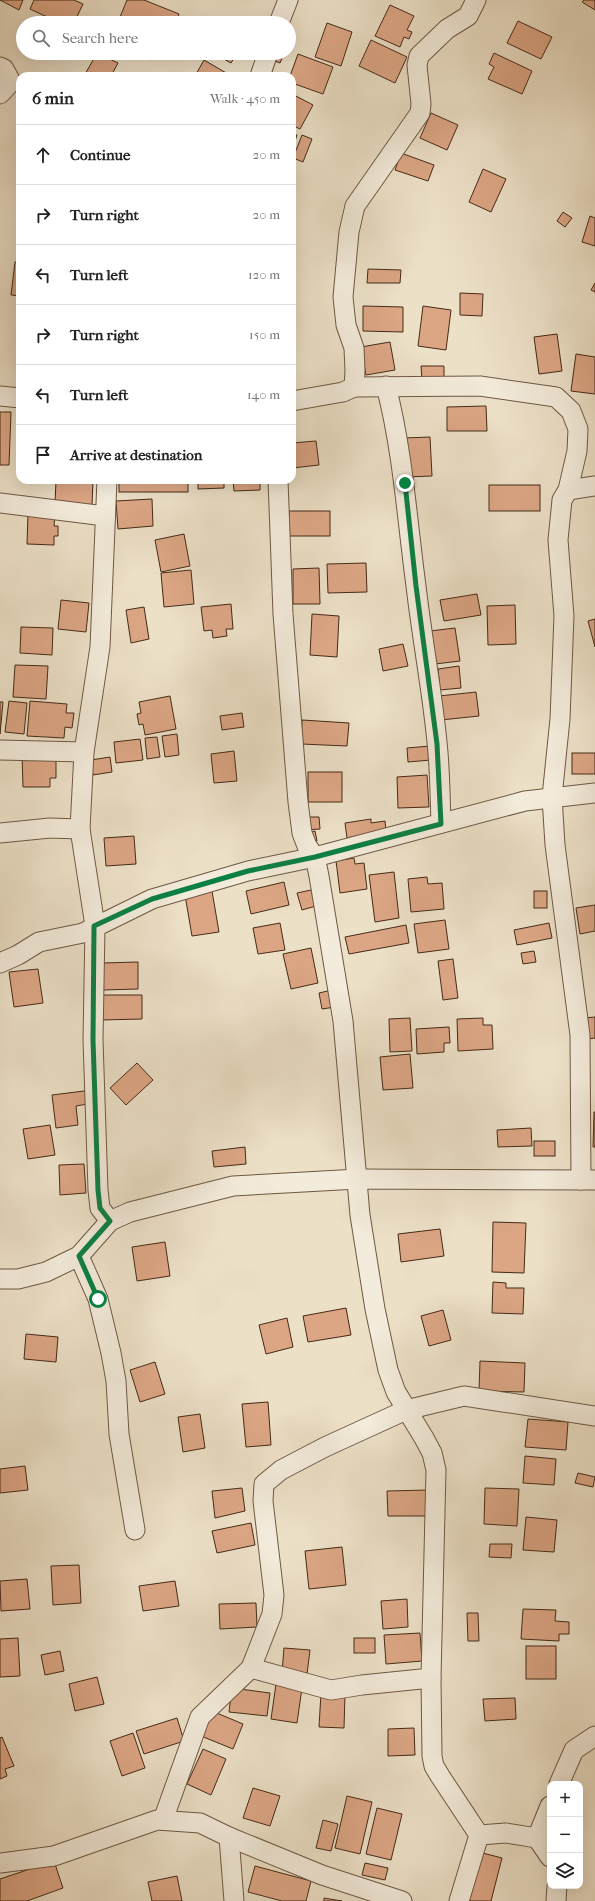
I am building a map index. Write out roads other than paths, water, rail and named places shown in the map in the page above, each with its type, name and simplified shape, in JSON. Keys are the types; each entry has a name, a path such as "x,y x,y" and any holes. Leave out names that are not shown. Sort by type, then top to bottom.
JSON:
{"street":[{"path":"282,16 288,0"},
{"path":"354,387 356,371 354,348 346,325 343,297 349,232 355,206 420,113 421,104 417,65 419,56 447,29 468,16 476,0"},
{"path":"261,72 266,60"},
{"path":"0,67 4,70 11,82 0,94"},
{"path":"386,386 394,418 405,483 416,586 432,698 437,744 441,824"},
{"path":"0,1279 18,1279 46,1272 79,1256 110,1221 130,1212 233,1186 358,1178 588,1180 580,1035 555,845 552,797 560,719 564,616 558,540 562,500 568,490 577,450 578,429 571,411 556,397 480,386 354,387 343,392 296,400"},
{"path":"0,396 16,398"},
{"path":"107,484 100,646 84,752 80,829 94,926 93,1040 98,1190 100,1208 110,1221"},
{"path":"278,484 283,614 298,802 302,833 307,846 315,857 343,1021 365,1253 388,1370 396,1392 432,1453 436,1470 431,1678 432,1756 434,1766 479,1835 460,1901"},
{"path":"568,490 595,486"},
{"path":"0,502 105,516"},
{"path":"0,750 84,752"},
{"path":"0,963 39,942 83,933 94,926 152,899 248,871 315,857 525,801 595,793"},
{"path":"0,833 50,828 80,829"},
{"path":"79,1256 98,1299 116,1381 119,1434 135,1530"},
{"path":"163,1820 200,1717 251,1668 272,1614 274,1595 263,1501 264,1484 281,1470 325,1447 406,1410 464,1396 595,1416"},
{"path":"251,1668 331,1690 362,1685 431,1678"},
{"path":"560,1781 574,1750 595,1736"},
{"path":"537,1838 547,1813"},
{"path":"0,1862 54,1856 157,1820 200,1823 229,1837 322,1875 402,1901"},
{"path":"479,1835 506,1832 537,1838 547,1853"},
{"path":"229,1837 234,1901"},
{"path":"556,1901 557,1889"}]}
